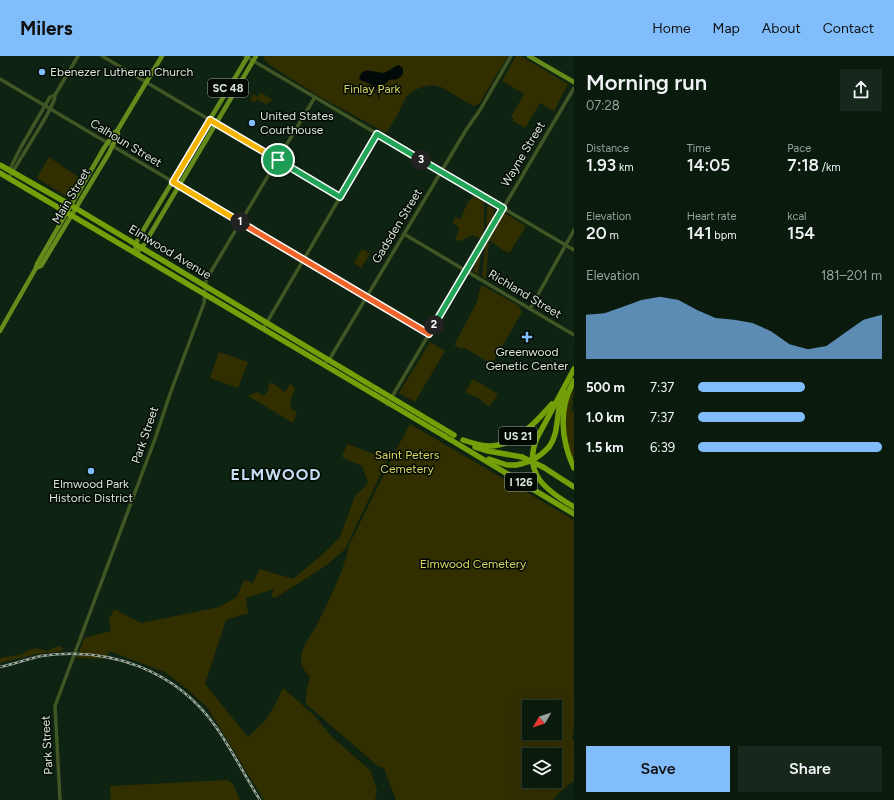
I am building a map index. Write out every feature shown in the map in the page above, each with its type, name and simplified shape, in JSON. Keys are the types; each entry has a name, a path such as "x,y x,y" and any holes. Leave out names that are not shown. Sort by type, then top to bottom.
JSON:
{"highway":[{"name":"Elmwood Avenue","path":"0,164 329,360"},
{"name":"Elmwood Avenue","path":"0,173 323,364"},
{"name":"I 126","path":"329,360 376,392"},
{"name":"I 126","path":"323,364 376,392 453,438 469,450 574,514"},
{"name":"US 21","path":"463,440 478,445 491,446 502,445 512,441 533,423 560,395 574,370"},
{"name":"US 21","path":"469,450 494,461 507,464 516,465 531,462 549,447 556,432 558,409 561,401 573,382"},
{"path":"573,382 564,404 563,420 566,446 574,468"},
{"path":"560,395 534,445 532,463 543,486 574,507"},
{"name":"I 126","path":"453,438 463,440 488,451 522,456 543,467 574,487"}],"main road":[{"name":"Main Street","path":"0,331 37,264 73,207 115,132 118,131 162,56"},
{"name":"SC 48","path":"134,253 136,244 247,56"},
{"name":"SC 48","path":"134,253 142,248 256,56"},
{"path":"529,56 574,82"}],"street":[{"path":"11,171 55,99 55,95 78,56"},
{"path":"102,56 340,197"},
{"path":"247,56 253,61 574,250"},
{"name":"Gadsden Street","path":"323,364 329,360 511,56"},
{"name":"Calhoun Street","path":"0,80 429,334"},
{"name":"Wayne Street","path":"393,395 574,88"},
{"path":"8,178 44,106 50,97 55,95"},
{"name":"Park Street","path":"60,800 55,706 153,446 170,394 204,303 206,280 315,97"},
{"path":"262,329 377,134"},
{"path":"530,309 574,230"},
{"name":"Richland Street","path":"404,234 574,335"}],"green space":[{"name":"Finlay Park","path":"263,56 508,56 479,104 473,106 441,87 432,85 422,87 406,97 398,114 386,133 322,98 271,66 265,61"},
{"path":"516,56 521,56 568,84 554,111 540,103 525,128 513,121 513,118 511,117 524,94 502,81"},
{"path":"260,92 272,99 270,103 268,102 267,105 257,99 255,102 250,100 253,94 258,97"},
{"path":"49,157 81,179 69,198 37,178"},
{"path":"474,196 484,202 484,228 481,239 472,235 460,241 455,240 459,230 458,226 453,223 455,217 461,219 468,203"},
{"path":"488,205 494,209 493,219 487,228 486,220"},
{"path":"504,214 526,226 510,252 506,252 489,240 486,279 482,277 485,246"},
{"path":"362,249 370,254 361,268 354,263"},
{"path":"481,253 478,275 473,271 476,261"},
{"path":"481,285 518,305 522,312 492,364 463,347 462,349 454,345 477,302"},
{"path":"430,342 445,351 415,402 399,393"},
{"path":"219,352 248,362 238,388 210,378"},
{"path":"473,379 498,394 490,406 475,396 465,392"},
{"path":"271,382 285,392 290,384 295,388 290,403 292,409 297,412 293,423 248,396 257,392 264,396 269,390 267,389"},
{"path":"573,388 574,393 571,410 574,412 574,464 565,434 565,411"},
{"name":"Elmwood Cemetery","path":"410,424 574,520 574,726 572,739 574,739 574,781 560,792 553,800 396,800 384,768 379,767 306,704 306,693 310,677 301,664 303,650 331,596 344,564 349,545"},
{"path":"347,444 388,459 345,549 327,565 275,598 271,596 274,589 246,598 248,613 226,620 205,684 248,737 265,721 283,688 313,714 331,736 371,771 377,791 375,800 264,800 207,707 165,672 109,651 105,659 77,658 84,638 111,631 109,619 114,609 141,623 219,607 237,597 244,580 252,584 260,569 293,579 340,537 355,496 368,482 362,466 342,457"},
{"path":"61,646 63,650 57,652 37,654 0,663 0,658 23,654 26,651 36,648 47,651"},
{"path":"228,780 233,784 240,800 111,800 110,786"}],"shaded area":[{"path":"398,65 403,68 403,74 398,79 389,80 382,87 382,89 373,90 370,84 360,80 359,78 361,74 366,71 384,73"}],"waterway":[{"path":"373,90 378,95 379,99"}],"tunnel":[{"path":"386,406 392,396"}],"railway":[{"path":"0,667 41,656 66,654 91,655 116,659 139,666 161,677 181,690 200,707 228,745 260,800"}],"place":[{"name":"Ebenezer Lutheran Church","path":"42,72"},
{"name":"United States Courthouse","path":"252,123"},
{"name":"Greenwood Genetic Center","path":"527,337"},
{"name":"Elmwood Park Historic District","path":"91,471"}],"district":[{"name":"ELMWOOD","path":"276,474"}],"route":[{"path":"210,120 278,160 340,197 377,134 503,208 429,334 173,182 210,120"}],"park label":[{"name":"Saint Peters Cemetery","path":"407,462"}]}
